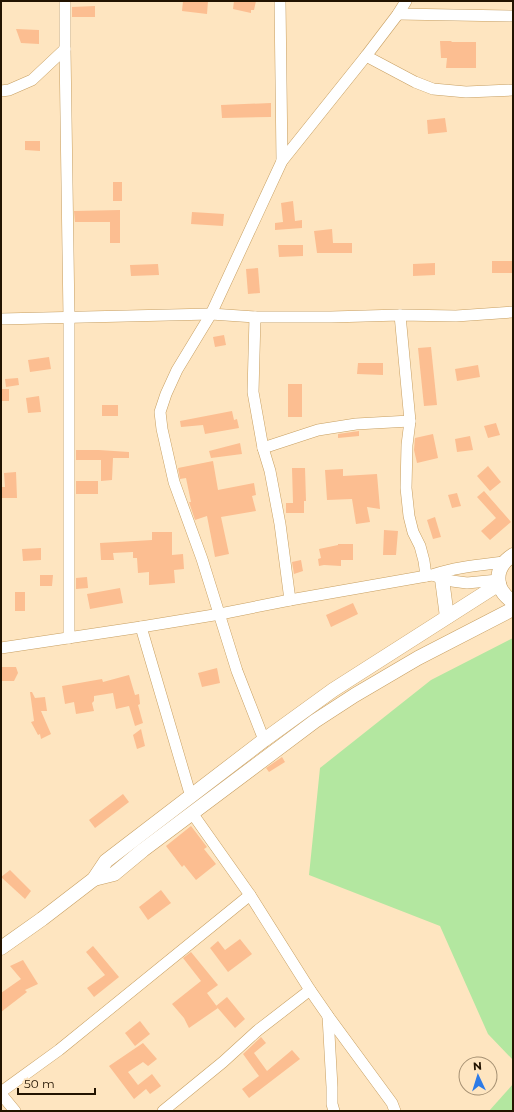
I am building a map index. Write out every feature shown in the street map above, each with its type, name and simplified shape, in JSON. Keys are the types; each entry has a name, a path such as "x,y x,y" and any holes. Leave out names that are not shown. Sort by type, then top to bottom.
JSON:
{"main road":[{"path":"509,559 499,570 498,582 504,594 513,602"},
{"path":"434,577 447,617"},
{"path":"1,948 94,879 106,861 264,740 333,690 447,617 498,582"},
{"path":"94,879 114,874 143,850 297,734 355,695 418,658 513,609"}],"street":[{"path":"65,1 69,318 69,638"},
{"path":"280,1 282,161"},
{"path":"264,740 237,670 202,559 174,482 162,429 160,412 177,370 211,314 282,161 366,56 406,1"},
{"path":"398,14 513,16"},
{"path":"1,91 8,90 32,80 65,49"},
{"path":"366,56 415,82 433,89 466,92 513,90"},
{"path":"1,319 211,314 255,317 400,315 456,316 513,312"},
{"path":"400,315 410,421 406,445 406,488 409,516 413,532 420,546 424,561 434,577 467,583 498,582"},
{"path":"255,317 253,392 263,448 270,470 280,524 290,600"},
{"path":"263,448 318,430 356,424 410,421"},
{"path":"1,648 141,628 290,600 434,577 446,570 509,559"},
{"path":"141,628 191,797"},
{"path":"192,813 250,895 310,990 392,1103 395,1111"},
{"path":"15,1111 1,1093 59,1050 250,895"},
{"path":"163,1111 224,1062 257,1031 310,990"},
{"path":"328,1016 332,1087 330,1109"}],"green space":[{"path":"513,638 513,1060 488,1034 440,926 309,875 320,768 431,680"},
{"path":"513,1084 513,1111 489,1111"}],"building":[{"path":"183,1 208,1 207,14 182,11"},
{"path":"234,1 256,1 254,10 251,10 251,13 233,9"},
{"path":"95,6 95,17 72,17 72,7"},
{"path":"16,29 39,30 39,44 21,43"},
{"path":"440,41 476,42 476,68 446,68 447,58 441,58"},
{"path":"271,103 271,117 222,118 221,105"},
{"path":"445,118 447,132 428,134 427,120"},
{"path":"25,141 40,141 40,151 25,150"},
{"path":"113,182 122,182 122,201 113,201"},
{"path":"293,201 295,221 302,220 302,228 275,230 275,223 283,222 281,203"},
{"path":"120,210 120,243 110,243 110,222 75,222 74,211"},
{"path":"192,212 224,214 223,226 191,224"},
{"path":"332,229 333,243 352,243 352,253 317,253 314,231"},
{"path":"278,245 303,245 303,256 279,257"},
{"path":"492,261 513,261 513,273 492,273"},
{"path":"435,263 435,275 413,276 413,264"},
{"path":"158,264 159,275 131,276 130,265"},
{"path":"258,268 260,293 248,294 246,269"},
{"path":"224,335 226,345 215,347 213,337"},
{"path":"431,347 437,405 424,406 418,348"},
{"path":"49,357 51,369 30,372 28,360"},
{"path":"358,363 383,363 383,375 357,374"},
{"path":"478,365 480,377 457,381 455,369"},
{"path":"18,378 19,385 6,387 5,379"},
{"path":"288,384 302,384 302,417 288,417"},
{"path":"1,389 9,389 9,401 1,401"},
{"path":"39,396 41,412 28,413 26,398"},
{"path":"102,405 118,405 118,416 102,416"},
{"path":"232,411 234,420 237,419 239,428 205,434 203,425 181,427 180,421"},
{"path":"496,423 500,435 488,438 484,426"},
{"path":"359,431 359,436 338,438 338,434"},
{"path":"433,434 438,458 417,463 414,450 415,438"},
{"path":"470,436 473,450 457,452 455,439"},
{"path":"240,443 242,454 211,458 209,451"},
{"path":"76,450 129,452 129,458 113,458 112,480 101,481 101,460 76,460"},
{"path":"213,461 218,490 254,483 256,495 252,496 256,511 221,517 229,554 215,557 207,516 195,520 189,502 191,502 186,478 180,479 178,468"},
{"path":"488,466 501,482 490,491 477,476"},
{"path":"292,468 305,468 306,501 304,501 304,513 286,513 286,503 293,503"},
{"path":"343,469 343,476 377,474 380,509 367,507 370,522 356,524 352,499 327,500 325,470"},
{"path":"16,472 17,498 1,498 1,487 5,487 4,473"},
{"path":"76,481 98,481 98,494 76,494"},
{"path":"484,491 511,522 490,540 481,531 496,518 477,497"},
{"path":"457,493 461,506 452,508 448,495"},
{"path":"435,517 441,537 433,539 427,520"},
{"path":"384,530 398,531 396,555 383,555"},
{"path":"152,532 172,532 172,555 183,554 184,569 174,570 175,583 149,585 149,572 138,573 137,558 133,558 133,552 113,553 114,560 101,560 100,543 152,540"},
{"path":"338,544 353,544 353,560 341,560 341,566 319,566 318,559 321,558 319,549"},
{"path":"41,548 41,560 23,561 22,549"},
{"path":"301,560 303,571 294,574 292,562"},
{"path":"40,575 53,575 52,586 40,586"},
{"path":"87,577 88,588 76,589 76,578"},
{"path":"120,588 123,603 90,609 87,594"},
{"path":"15,592 25,592 25,611 15,611"},
{"path":"353,603 358,614 331,627 326,615"},
{"path":"1,667 16,667 18,673 14,681 1,681"},
{"path":"217,668 220,683 202,687 198,673"},
{"path":"129,675 135,695 139,694 140,704 138,705 143,723 135,726 129,706 116,709 113,693 94,696 94,701 92,703 94,711 76,714 74,702 65,704 62,686 102,679 103,682"},
{"path":"30,692 32,692 35,698 45,697 47,711 41,711 51,734 41,739 40,734 38,735 31,722 34,721"},
{"path":"141,729 145,746 137,749 133,735"},
{"path":"282,757 285,762 269,772 266,768"},
{"path":"123,794 129,802 95,828 89,820"},
{"path":"191,826 207,847 204,849 216,864 196,880 184,865 182,867 166,846"},
{"path":"10,870 31,891 25,899 1,877"},
{"path":"161,890 171,903 148,920 139,907"},
{"path":"240,939 252,954 228,972 210,948 218,941 225,950"},
{"path":"93,946 119,977 94,997 87,988 105,975 86,952"},
{"path":"191,952 218,985 207,993 218,1008 189,1028 184,1018 172,1004 201,981 183,958"},
{"path":"23,960 38,984 25,990 27,992 1,1012 1,993 21,979 10,966"},
{"path":"227,997 245,1019 235,1028 216,1006"},
{"path":"140,1021 150,1034 135,1046 125,1033"},
{"path":"261,1037 266,1043 254,1053 267,1071 292,1050 300,1059 249,1098 242,1089 259,1076 243,1054"},
{"path":"143,1043 157,1059 148,1066 143,1062 128,1072 138,1085 152,1074 161,1086 150,1094 146,1089 134,1099 109,1066"}]}
